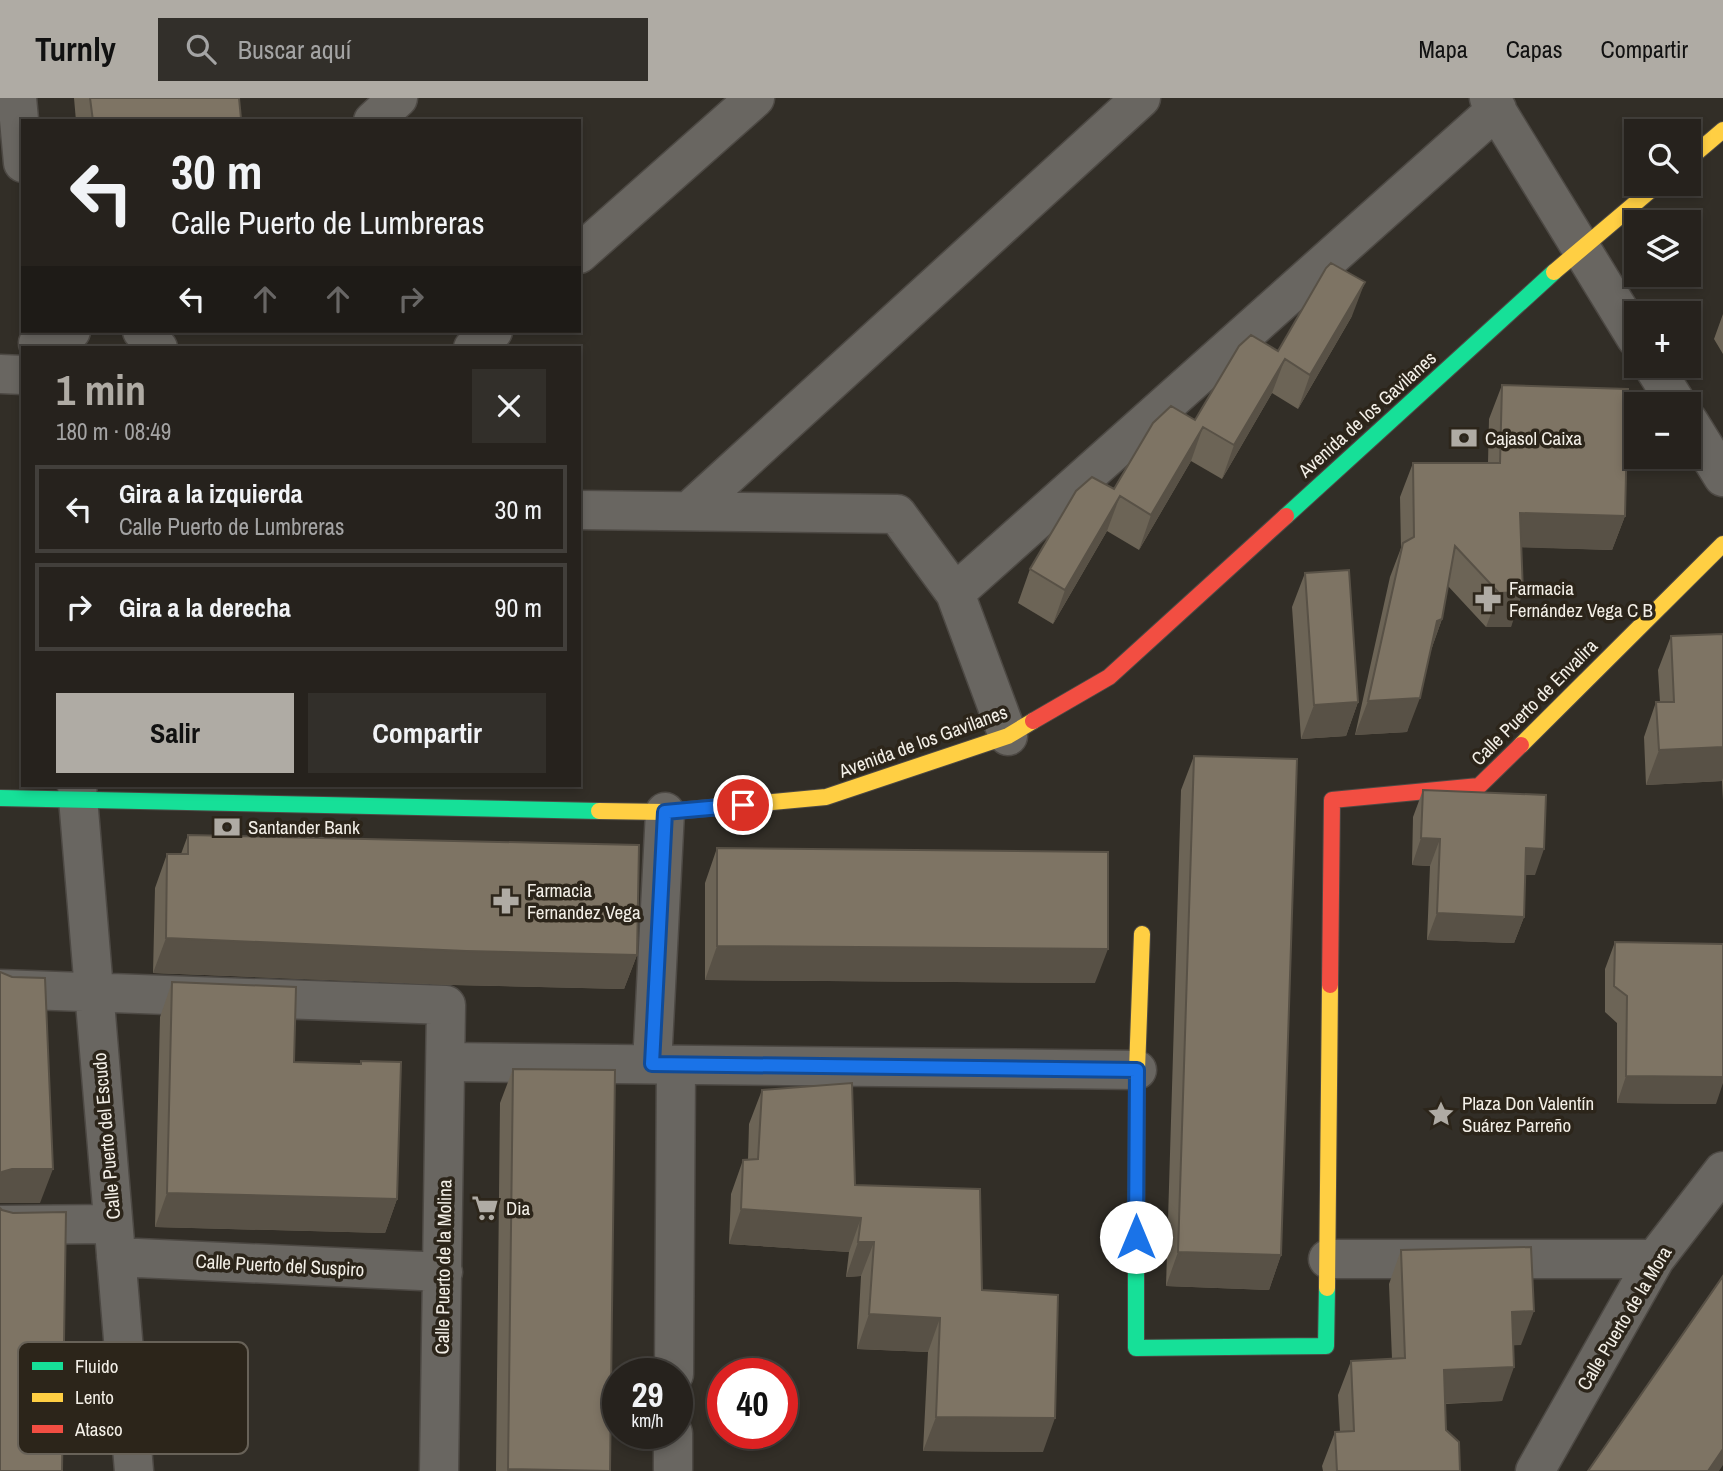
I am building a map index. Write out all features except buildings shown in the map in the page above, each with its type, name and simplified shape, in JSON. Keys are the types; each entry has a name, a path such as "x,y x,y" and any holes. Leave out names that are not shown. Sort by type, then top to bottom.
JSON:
{"street":[{"path":"17,98 21,141"},
{"path":"375,119 398,98"},
{"path":"581,252 755,98"},
{"path":"689,511 1141,98"},
{"path":"956,593 1493,104 1624,319"},
{"path":"1701,149 1723,131"},
{"name":"Avenida de los Gavilanes","path":"0,798 78,793 665,812 825,797 1008,736 1109,677 1580,248 1643,196"},
{"path":"144,333 156,346"},
{"path":"475,346 491,333"},
{"path":"0,374 21,360"},
{"path":"1701,441 1723,477"},
{"path":"581,510 897,514 956,593 1008,736"},
{"name":"Calle Puerto de Envalira","path":"1328,1259 1332,800 1479,786 1723,544"},
{"name":"Calle Puerto del Escudo","path":"78,793 123,1342"},
{"path":"665,812 664,1065 673,1358"},
{"path":"1142,934 1137,1070 1136,1349 1326,1346 1328,1259 1655,1259"},
{"path":"0,989 94,991"},
{"name":"Calle Puerto de la Molina","path":"94,991 446,1005 439,1471"},
{"path":"446,1062 1137,1070"},
{"name":"Calle Puerto de la Mora","path":"1535,1471 1655,1259 1723,1171"},
{"name":"Calle Puerto del Suspiro","path":"0,1225 115,1241 443,1272"}],"traffic: fast":[{"path":"1286,516 1554,272"},
{"path":"0,798 599,811"},
{"path":"1136,1257 1136,1348 1326,1346 1327,1288"}],"traffic: slow":[{"path":"1701,149 1723,130"},
{"path":"1554,272 1644,196"},
{"path":"1521,745 1723,544"},
{"path":"599,811 665,812 826,797 1008,736 1033,721"},
{"path":"1136,1257 1137,1070 1142,934"},
{"path":"1327,1288 1330,985"}],"traffic: jam":[{"path":"1033,721 1109,677 1286,516"},
{"path":"1330,985 1332,800 1479,786 1521,745"}],"place":[{"name":"Cajasol Caixa","path":"1464,438"},
{"name":"Farmacia Fernández Vega C B","path":"1488,599"},
{"name":"Santander Bank","path":"227,827"},
{"name":"Farmacia Fernandez Vega","path":"506,901"},
{"name":"Plaza Don Valentín Suárez Parreño","path":"1441,1114"},
{"name":"Dia","path":"485,1208"}],"route":[{"path":"743,805 665,812 652,1064 1137,1070 1136,1237"}]}
